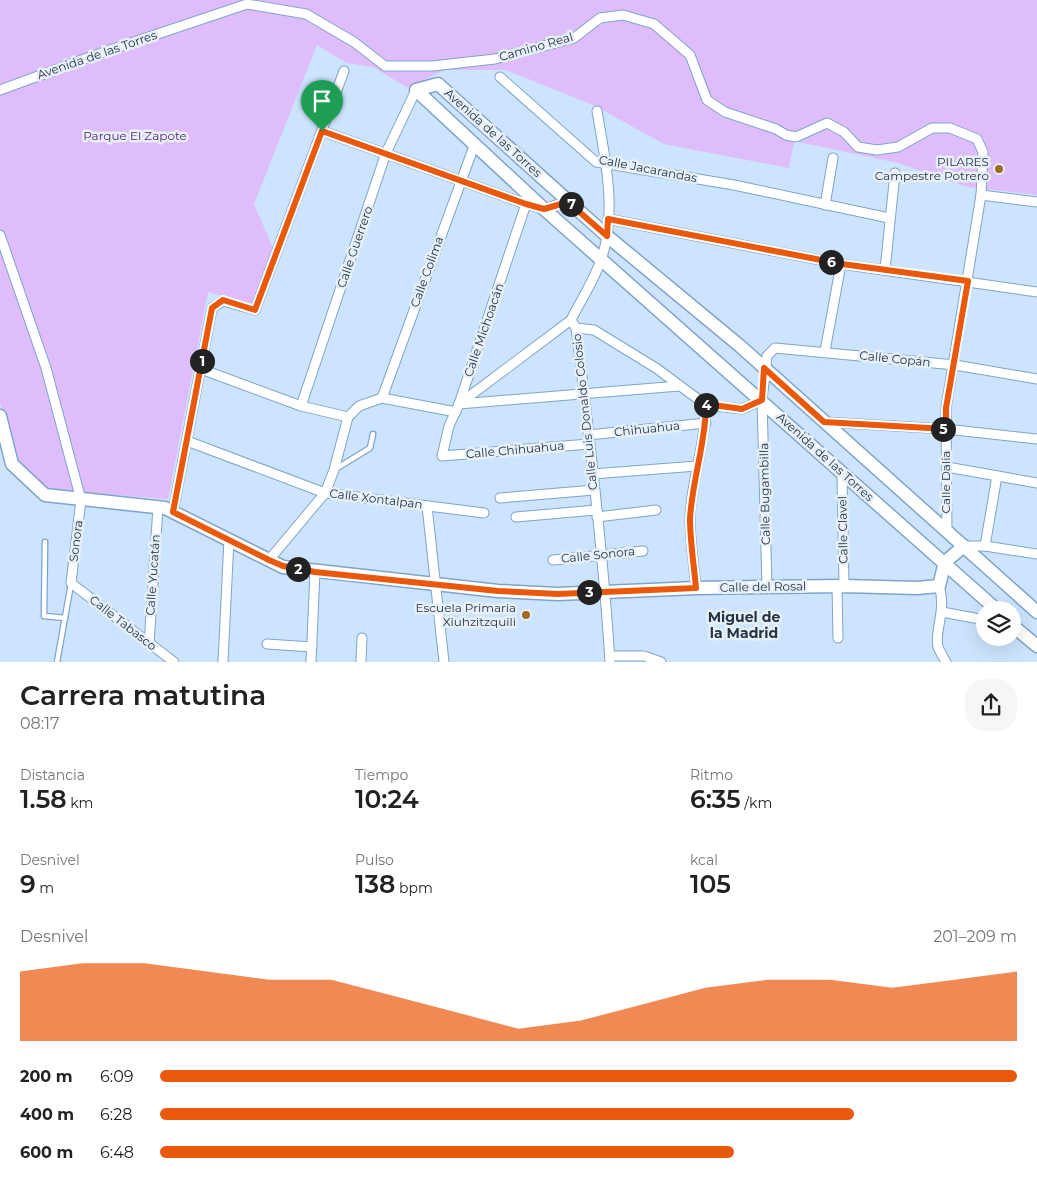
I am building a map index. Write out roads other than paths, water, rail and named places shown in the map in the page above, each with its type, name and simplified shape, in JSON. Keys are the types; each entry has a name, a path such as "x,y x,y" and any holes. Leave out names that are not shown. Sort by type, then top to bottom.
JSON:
{"street":[{"name":"Avenida de las Torres","path":"0,90 101,53 247,4 306,14 354,42 385,66"},
{"name":"Camino Real","path":"385,66 432,66 495,59 574,38 600,18 623,15 654,24 690,54 707,100 725,112 776,129 786,135 796,137 827,124 844,132 858,147 877,150 898,147 932,128 950,128 977,139 983,152 981,195"},
{"path":"173,512 212,308 223,300 255,310 344,71"},
{"name":"Calle Jacarandas","path":"500,77 596,162 734,185 889,218"},
{"name":"Avenida de las Torres","path":"416,90 438,84 568,202 764,368 1037,612"},
{"name":"Avenida de las Torres","path":"416,90 474,146 544,209 602,258 842,474 945,562 987,601"},
{"name":"Calle Guerrero","path":"301,406 386,153 416,90"},
{"name":"Calle Luis Donaldo Colosio","path":"596,111 606,164 607,236 602,258 571,320 576,328 584,393 606,591 610,659"},
{"path":"322,131 526,204 544,209 568,202"},
{"name":"Calle Colima","path":"382,398 474,146"},
{"path":"825,204 833,158"},
{"path":"885,270 895,173"},
{"path":"981,195 1037,202"},
{"name":"Calle Dalia","path":"947,532 946,408 955,365 981,195"},
{"name":"Calle Michoacán","path":"442,456 449,426 457,408 526,204"},
{"path":"608,219 842,264 1037,292"},
{"path":"0,235 46,368 81,500"},
{"path":"825,351 842,264"},
{"path":"457,408 571,320"},
{"path":"576,328 594,330 656,368 678,386 706,404 742,409 762,400"},
{"name":"Calle Copán","path":"764,368 767,356 775,348 825,351 955,365 1037,379"},
{"name":"Calle Bugambilla","path":"764,368 762,400 767,587"},
{"path":"201,369 301,406 348,417"},
{"path":"269,560 324,493 334,470 348,417 359,406 382,398 457,408 584,393 678,386"},
{"path":"696,588 690,519 697,466 706,424 706,404"},
{"path":"824,422 946,429 1037,439"},
{"name":"Calle del Rosal","path":"1,424 12,464 45,495 158,507 173,512 283,566 315,572 558,594 696,588 841,586 917,588 939,586"},
{"name":"Chihuahua","path":"588,439 706,424"},
{"name":"Calle Chihuahua","path":"442,456 588,439"},
{"name":"Calle Xontalpan","path":"187,441 324,493 484,513"},
{"path":"592,474 697,466"},
{"path":"947,467 1037,483"},
{"name":"Calle Clavel","path":"838,638 841,586 842,474"},
{"path":"985,546 998,476"},
{"path":"500,498 594,490"},
{"name":"Sonora","path":"71,583 81,500"},
{"path":"427,506 444,662"},
{"name":"Calle Yucatán","path":"149,644 158,507"},
{"path":"516,517 656,510"},
{"path":"223,662 229,539"},
{"path":"946,662 938,645 942,612 942,594 939,586 945,562 964,546 985,546 1037,554"},
{"name":"Calle Sonora","path":"553,560 643,551"},
{"path":"311,662 315,572"},
{"name":"Calle Tabasco","path":"71,583 174,662"},
{"path":"942,612 976,618"},
{"path":"1021,632 1037,646"},
{"path":"361,662 362,638"},
{"path":"268,644 312,648"},
{"path":"610,659 644,656 661,662"}],"lane":[{"path":"334,470 370,448 373,434"},
{"path":"45,542 44,616 65,618"},
{"path":"57,662 71,583"}],"place":[{"name":"PILARES Campestre Potrero","path":"999,169"},
{"name":"Escuela Primaria Xiuhzitzquili","path":"526,615"}],"district":[{"name":"Miguel de la Madrid","path":"744,626"}],"park label":[{"name":"Parque El Zapote","path":"135,136"}]}
